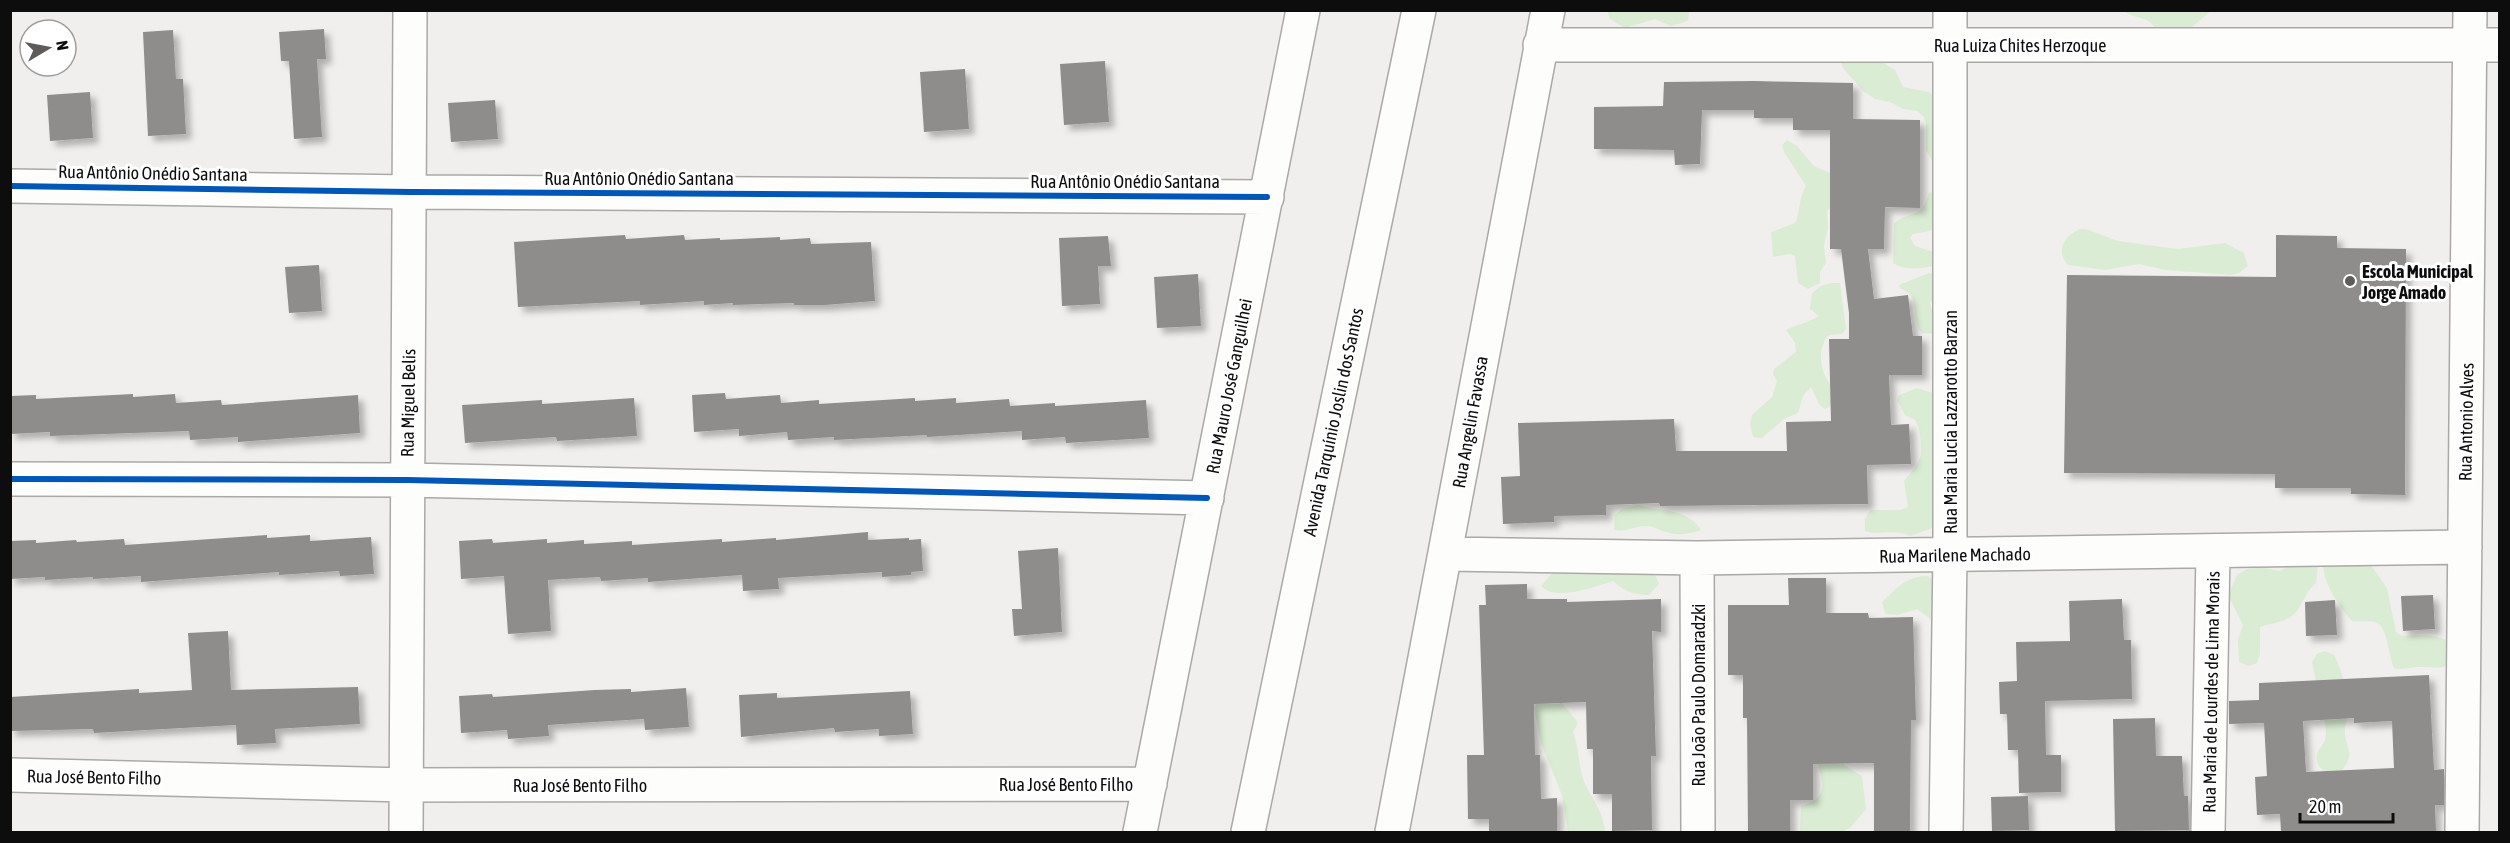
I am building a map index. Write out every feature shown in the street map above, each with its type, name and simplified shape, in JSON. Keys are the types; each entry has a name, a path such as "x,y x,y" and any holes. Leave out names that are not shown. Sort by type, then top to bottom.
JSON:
{"street":[{"name":"Rua Miguel Belis","path":"406,832 411,192 410,10"},
{"name":"Rua Mauro José Ganguilhei","path":"1140,832 1303,10"},
{"name":"Avenida Tarquínio Joslin dos Santos","path":"1248,832 1419,10"},
{"name":"Rua Angelin Favassa","path":"1392,832 1548,10"},
{"name":"Rua Maria Lucia Lazzarotto Barzan","path":"1946,832 1950,555 1950,10"},
{"name":"Rua Antonio Alves","path":"2462,832 2465,547 2484,45 2470,10"},
{"name":"Rua Luiza Chites Herzoque","path":"1540,45 2484,45"},
{"name":"Rua Antônio Onédio Santana","path":"10,186 411,192 1267,197"},
{"path":"10,478 407,480 1207,498"},
{"name":"Rua Marilene Machado","path":"1446,554 1697,558 2465,547"},
{"name":"Rua Maria de Lourdes de Lima Morais","path":"2208,832 2213,552"},
{"name":"Rua João Paulo Domaradzki","path":"1697,558 1698,832"},
{"name":"Rua José Bento Filho","path":"10,775 406,785 1150,784"}],"green space":[{"path":"1607,10 1689,11 1688,21 1671,26 1655,19 1625,28 1610,19"},
{"path":"2124,11 2211,11 2185,33 2157,30 2149,21"},
{"path":"1840,59 1882,62 1895,70 1903,87 1929,92 1942,104 1940,161 1932,161 1926,150 1924,117 1917,111 1903,109 1890,102 1875,99 1863,91 1843,68"},
{"path":"1787,140 1797,146 1814,166 1837,176 1832,207 1827,211 1828,228 1824,246 1826,263 1820,272 1820,283 1808,289 1798,283 1795,256 1790,254 1773,257 1771,232 1795,223 1806,186 1784,152 1782,145"},
{"path":"1930,192 1939,200 1938,224 1930,231 1913,234 1910,238 1915,246 1934,252 1941,264 1916,268 1898,266 1893,263 1894,223 1921,210"},
{"path":"2080,229 2086,229 2118,241 2179,249 2225,243 2244,253 2248,266 2239,273 2230,275 2166,270 2139,264 2105,270 2068,265 2062,254 2063,244"},
{"path":"1929,273 1938,275 1938,296 1930,302 1931,308 1940,315 1935,334 1922,333 1916,321 1912,297 1899,285"},
{"path":"1840,283 1846,329 1842,334 1829,335 1822,347 1823,369 1833,387 1834,399 1830,407 1824,409 1819,404 1811,387 1803,396 1798,413 1784,419 1762,438 1753,437 1750,425 1752,415 1772,397 1777,381 1773,374 1774,369 1796,352 1795,343 1786,330 1819,316 1810,309 1812,293 1821,286"},
{"path":"1917,388 1936,394 1935,527 1910,536 1865,531 1865,519 1870,510 1900,510 1908,507 1904,481 1917,465 1921,455 1921,443 1919,428 1915,420 1905,415 1897,400 1899,395"},
{"path":"1638,505 1681,514 1696,523 1701,530 1681,534 1642,526 1614,530 1615,515 1622,509"},
{"path":"2363,554 2387,588 2396,632 2402,636 2432,636 2448,641 2449,660 2444,667 2394,668 2380,626 2377,623 2352,621 2342,609 2329,588 2323,565"},
{"path":"2305,559 2318,565 2316,583 2293,615 2282,621 2260,627 2260,654 2257,663 2249,666 2239,662 2238,640 2243,625 2228,595 2237,575 2247,569 2260,567 2279,571"},
{"path":"1554,571 1654,573 1659,584 1649,595 1630,592 1613,581 1576,592 1556,593 1547,591 1541,586"},
{"path":"1928,576 1936,583 1942,619 1932,620 1917,609 1897,615 1885,614 1882,602 1897,588 1914,578"},
{"path":"2325,651 2334,655 2337,661 2348,702 2349,714 2345,735 2349,755 2345,767 2338,775 2322,770 2317,761 2317,754 2326,734 2312,662 2317,654"},
{"path":"1544,692 1556,694 1578,723 1573,732 1582,775 1601,815 1605,832 1568,832 1562,795 1541,743 1534,708"},
{"path":"1841,743 1844,765 1862,776 1866,809 1851,827 1843,832 1800,832 1801,806 1817,798 1822,789 1817,760"}],"building":[{"path":"324,29 326,59 317,59 322,137 294,139 289,61 281,61 279,32"},
{"path":"173,30 176,79 183,79 186,134 148,136 143,32"},
{"path":"1105,61 1109,122 1064,125 1060,64"},
{"path":"965,69 969,129 924,132 920,72"},
{"path":"1664,82 1853,83 1853,119 1920,120 1920,208 1885,207 1884,249 1868,249 1874,299 1908,295 1913,336 1922,336 1922,375 1889,375 1891,425 1909,424 1911,464 1867,465 1868,504 1606,505 1606,515 1554,516 1554,522 1503,524 1501,477 1520,476 1518,423 1674,419 1676,451 1787,451 1786,422 1831,421 1829,339 1849,339 1849,313 1841,249 1830,249 1830,130 1793,130 1793,118 1754,118 1754,110 1702,110 1700,164 1675,165 1674,150 1594,149 1594,107 1663,106"},
{"path":"90,92 93,138 50,141 47,95"},
{"path":"495,100 498,139 451,142 448,103"},
{"path":"625,235 626,239 684,235 685,240 780,237 780,240 810,238 811,244 871,242 875,301 825,305 794,305 794,303 733,305 733,303 704,305 704,301 640,305 640,301 518,307 514,242"},
{"path":"2276,235 2337,236 2337,248 2406,249 2405,495 2351,494 2351,488 2275,488 2275,474 2064,473 2067,275 2276,277"},
{"path":"1108,236 1111,266 1098,266 1100,304 1062,306 1059,238"},
{"path":"319,265 322,311 289,313 285,267"},
{"path":"1198,274 1201,326 1157,328 1154,277"},
{"path":"725,393 726,399 780,395 781,403 819,400 819,404 956,398 956,403 1009,399 1010,406 1055,403 1055,406 1146,400 1149,438 1066,443 1065,437 1022,440 1022,431 927,437 927,435 834,440 834,437 788,440 787,432 739,436 739,429 694,432 692,395"},
{"path":"133,394 133,397 175,394 176,403 221,400 222,405 358,395 360,433 238,442 238,437 190,440 189,431 50,436 50,432 10,434 10,396 36,395 36,399"},
{"path":"634,398 637,436 557,441 556,437 465,443 462,405 542,400 542,404"},
{"path":"868,532 868,540 921,539 923,571 911,572 911,575 882,577 882,572 778,578 779,589 743,591 742,575 648,582 648,578 601,581 600,577 548,580 551,631 508,634 504,576 461,579 459,541 492,539 493,543 547,539 547,543 584,540 584,544 632,541 632,545 722,539 722,542 776,538 776,540"},
{"path":"267,535 267,538 310,535 310,541 371,537 374,574 340,576 339,571 279,575 279,572 141,582 141,576 93,579 93,577 45,580 45,577 10,579 10,541 36,540 36,543 124,539 125,545"},
{"path":"1058,548 1062,632 1014,636 1012,609 1022,609 1018,551"},
{"path":"1788,578 1826,578 1826,613 1868,613 1869,618 1913,617 1916,720 1911,720 1910,832 1874,832 1874,763 1813,764 1813,800 1790,800 1790,832 1748,832 1747,718 1743,718 1743,675 1728,675 1728,605 1789,605"},
{"path":"1527,584 1527,599 1567,599 1567,602 1661,599 1661,632 1652,631 1656,756 1651,756 1652,830 1612,831 1612,794 1593,794 1593,749 1587,749 1586,702 1534,704 1535,755 1540,755 1541,799 1557,798 1557,831 1489,832 1489,819 1468,819 1467,755 1484,755 1479,605 1486,605 1485,585"},
{"path":"2433,595 2435,629 2403,631 2401,596"},
{"path":"2122,599 2124,640 2131,640 2132,699 2045,701 2046,755 2061,755 2061,792 2019,793 2018,750 2008,750 2007,714 2000,714 1999,682 2017,681 2016,642 2070,641 2069,601"},
{"path":"2335,600 2337,635 2306,636 2305,602"},
{"path":"228,631 231,690 358,687 360,724 275,729 276,743 237,745 236,725 94,733 93,729 10,731 10,697 139,689 139,693 192,690 188,633"},
{"path":"2429,675 2434,770 2444,769 2444,805 2435,805 2436,832 2281,832 2280,814 2257,815 2255,777 2267,776 2264,723 2229,724 2229,701 2259,700 2259,683","holes":["2354,718 2354,723 2392,721 2394,768 2306,772 2303,721"]},
{"path":"686,688 689,727 645,730 644,719 548,725 549,736 508,739 507,730 461,733 459,696 492,694 493,697 595,690 631,689 631,692"},
{"path":"910,691 913,734 879,736 879,729 835,732 834,728 741,737 739,695 777,693 777,698"},
{"path":"2155,718 2156,756 2182,756 2184,796 2188,796 2189,830 2115,831 2113,719"},
{"path":"2028,796 2029,830 1992,831 1991,797"}],"cycle path":[{"path":"10,186 411,192 1267,197"},
{"path":"10,479 407,480 1207,498"}],"place":[{"name":"Escola Municipal Jorge Amado","path":"2350,281"}]}
